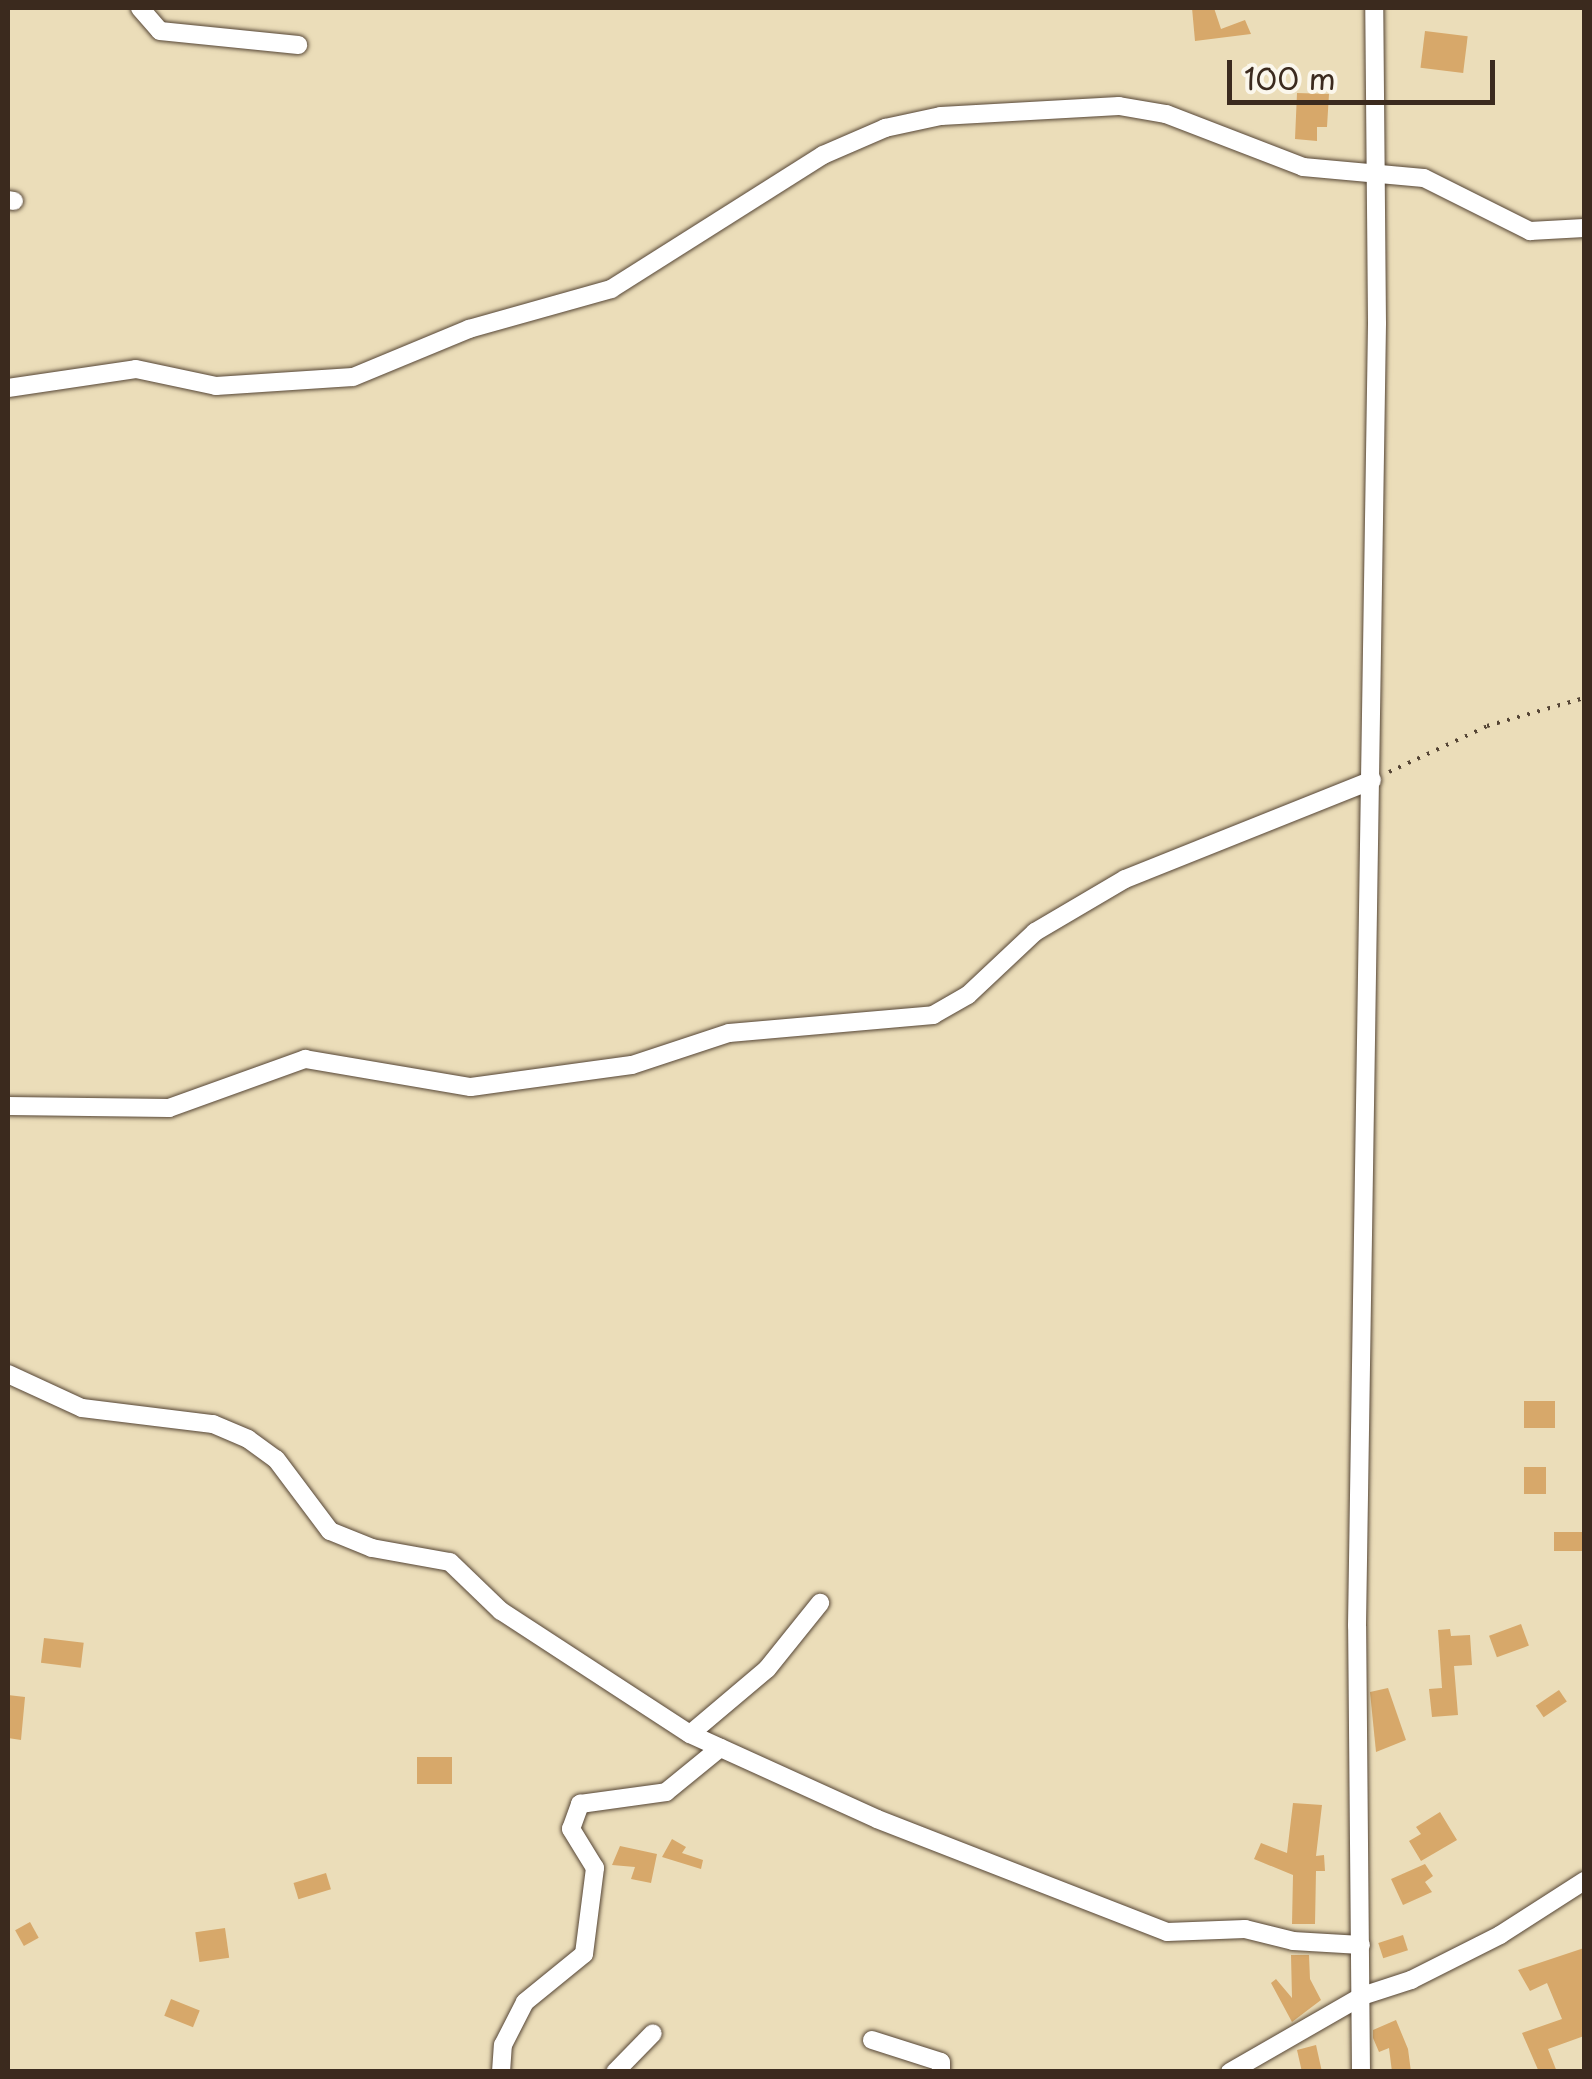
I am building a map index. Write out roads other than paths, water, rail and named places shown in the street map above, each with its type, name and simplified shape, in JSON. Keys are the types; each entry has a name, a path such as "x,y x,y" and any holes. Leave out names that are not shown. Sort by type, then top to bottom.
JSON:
{"street":[{"path":"140,8 160,30 298,45"},
{"path":"1360,2072 1356,1626 1368,1181 1362,994 1372,780 1374,8"},
{"path":"8,388 136,369 216,386 354,376 468,329 598,295 823,155 885,128 941,116 1119,106 1166,114 1303,167 1373,178 1424,178 1530,231 1584,228"},
{"path":"8,1106 169,1108 305,1059 472,1087 632,1065 729,1033 933,1015 968,995 1035,932 1124,879 1372,780"},
{"path":"8,1374 82,1408 213,1424 248,1439 276,1459 330,1530 372,1548 450,1562 501,1611 690,1734 877,1820 1168,1932 1245,1929 1294,1942 1361,1945"},
{"path":"690,1734 767,1670 820,1603"},
{"path":"500,2072 503,2046 524,2002 584,1954 595,1868 571,1829 580,1804 666,1792 720,1748"},
{"path":"1230,2072 1362,1996 1412,1980 1500,1935 1584,1881"},
{"path":"615,2072 654,2033"},
{"path":"872,2040 942,2062 942,2072"}]}
